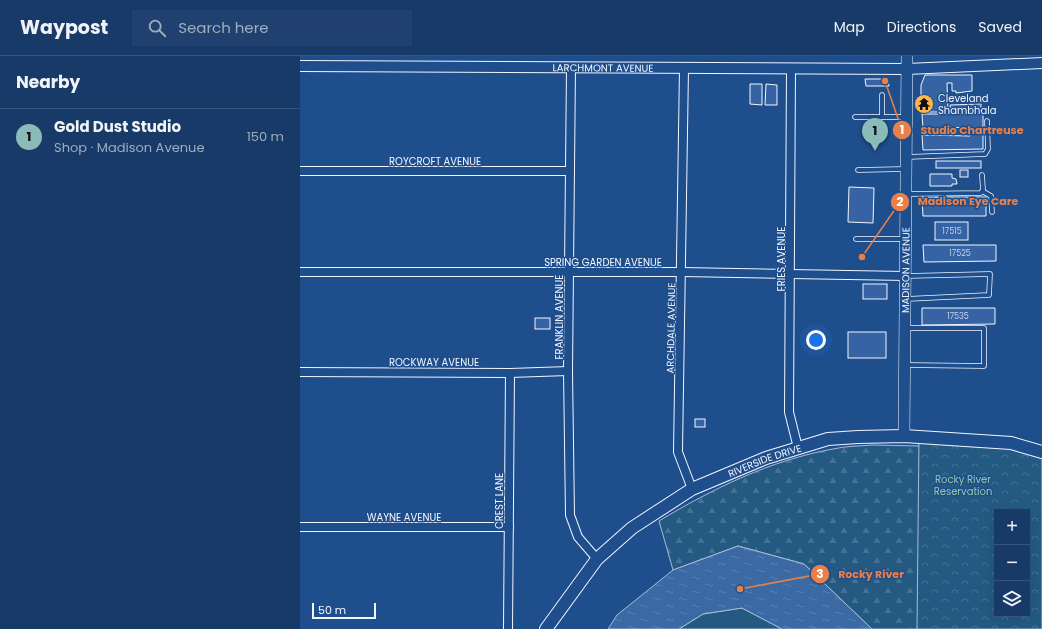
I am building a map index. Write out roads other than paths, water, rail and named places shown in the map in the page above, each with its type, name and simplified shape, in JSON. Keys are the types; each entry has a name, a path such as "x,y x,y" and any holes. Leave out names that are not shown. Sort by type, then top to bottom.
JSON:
{"main road":[{"name":"MADISON AVENUE","path":"904,436 907,56"},
{"name":"RIVERSIDE DRIVE","path":"546,629 597,559 632,528 692,489 766,458 828,439 904,436 1011,443 1042,452"}],"street":[{"name":"LARCHMONT AVENUE","path":"300,66 907,69 1042,63"},
{"name":"FRANKLIN AVENUE","path":"571,67 568,371 570,515 578,537 597,559"},
{"name":"ARCHDALE AVENUE","path":"684,68 678,452 692,489"},
{"name":"FRIES AVENUE","path":"791,68 789,412 798,448"},
{"name":"ROYCROFT AVENUE","path":"300,171 570,171"},
{"name":"SPRING GARDEN AVENUE","path":"300,272 682,272 906,276"},
{"name":"ROCKWAY AVENUE","path":"300,372 510,373 568,371"},
{"name":"CREST LANE","path":"508,629 510,373"},
{"name":"WAYNE AVENUE","path":"300,527 509,527"}],"lane":[{"path":"882,95 882,117"},
{"path":"855,116 907,117"},
{"path":"906,157 985,154 988,149 987,121"},
{"path":"858,170 906,169"},
{"path":"982,175 982,191"},
{"path":"906,194 981,193 982,191"},
{"path":"982,191 991,196 992,212"},
{"path":"856,239 906,239"},
{"path":"906,276 990,274 990,295 906,299"},
{"path":"905,328 984,328 984,366 905,365"}],"water":[{"path":"738,546 804,564 872,629 782,629 742,608 703,614 679,629 608,629 617,615 673,570"}],"place":[{"name":"Studio Chartreuse","path":"885,81"},
{"name":"Cleveland Shambhala","path":"924,104"},
{"name":"Gold Dust Studio","path":"875,151"},
{"name":"Madison Eye Care","path":"862,257"},
{"name":"Rocky River","path":"740,589"}],"park label":[{"name":"Rocky River Reservation","path":"963,484"}]}
